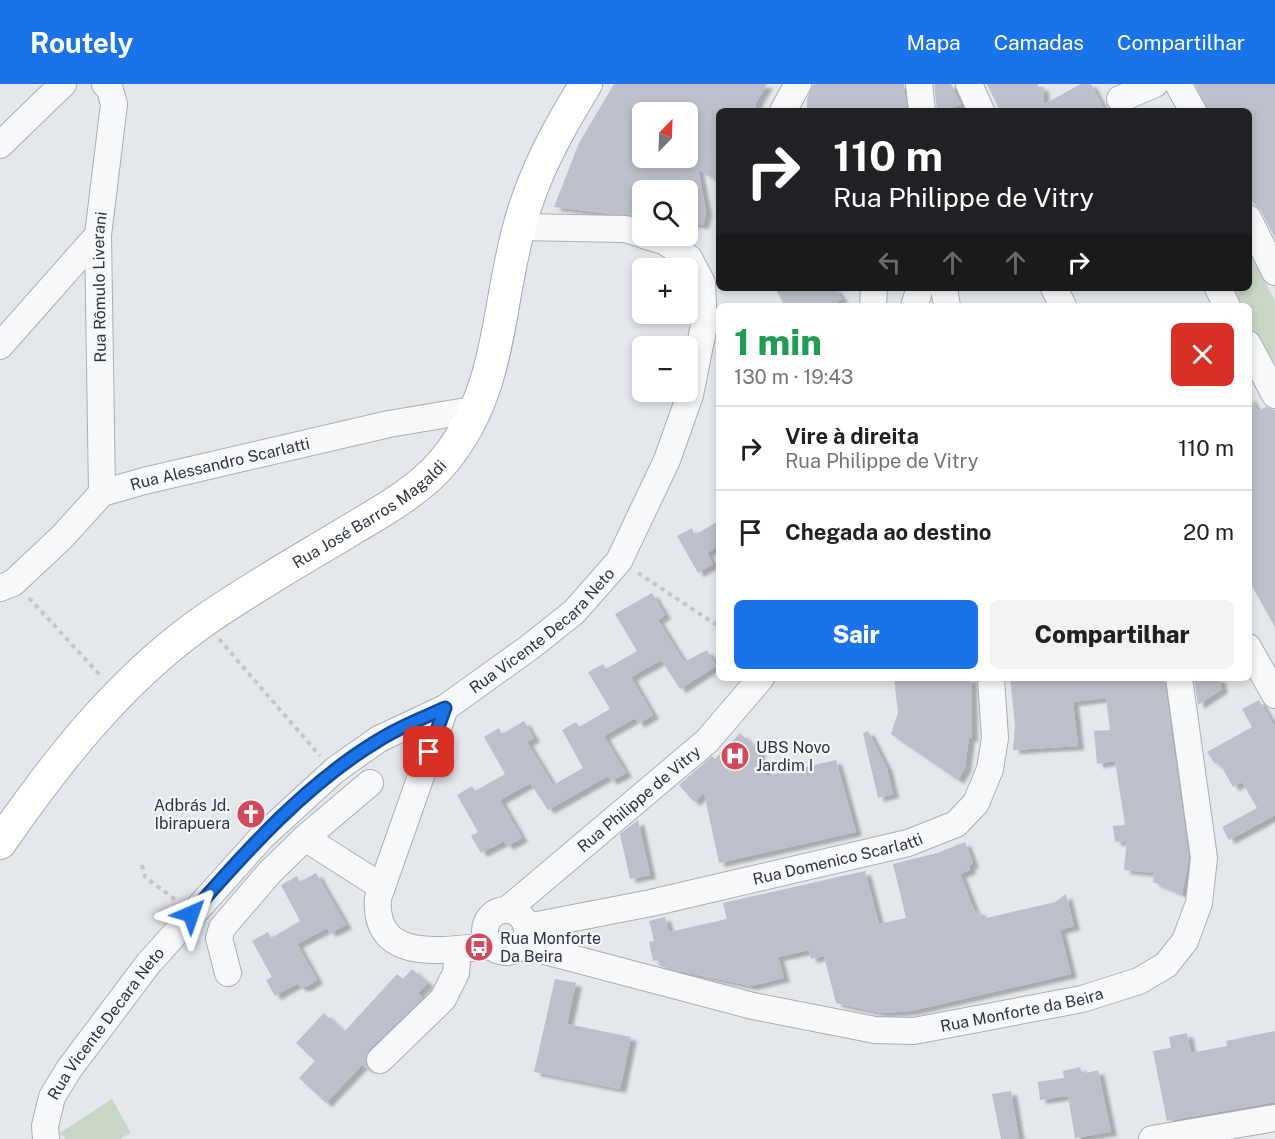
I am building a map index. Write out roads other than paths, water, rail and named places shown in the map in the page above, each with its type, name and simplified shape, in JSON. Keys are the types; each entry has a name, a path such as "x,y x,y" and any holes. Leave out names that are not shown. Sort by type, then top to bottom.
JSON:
{"main road":[{"name":"Rua José Barros Magaldi","path":"0,843 31,798 117,694 198,625 393,504 431,476 466,432 478,409 496,349 519,226 534,181 558,129 586,84"}],"street":[{"path":"0,145 63,84"},
{"name":"Rua Rômulo Liverani","path":"102,493 98,235 114,104 110,90 105,84"},
{"path":"785,108 798,84"},
{"path":"919,84 922,108"},
{"path":"969,84 980,108"},
{"path":"1120,98 1155,84"},
{"path":"1178,84 1190,108"},
{"name":"Rua Vicente Decara Neto","path":"519,226 625,229 632,231"},
{"path":"1252,226 1275,272"},
{"path":"0,346 98,235"},
{"name":"Rua Vicente Decara Neto","path":"46,1139 45,1126 52,1096 69,1069 148,964 262,837 335,770 380,739 445,708 574,612 619,561 667,460 690,395 704,325 702,283 688,258 671,246"},
{"path":"1252,350 1272,381"},
{"name":"Rua Alessandro Scarlatti","path":"102,493 144,480 389,424 478,409"},
{"path":"6,586 62,537 102,493"},
{"path":"1252,653 1275,695"},
{"name":"Rua Philippe de Vitry","path":"508,909 707,741 757,681"},
{"name":"Rua Domenico Scarlatti","path":"526,936 562,921 908,843 956,824 976,803 990,769 995,738 991,681"},
{"name":"Rua Monforte da Beira","path":"526,936 580,960 753,1006 875,1030 925,1029 1082,999 1139,981 1166,965 1185,941 1199,903 1204,858 1179,681"},
{"path":"445,708 382,887 377,915 382,928 395,942 416,950 458,949 488,937"},
{"path":"228,973 219,938 222,928 270,872 305,838 370,783"},
{"path":"305,838 382,887"},
{"path":"508,909 524,918 526,936 513,951 501,952 488,937 489,918 497,911 508,909"},
{"path":"429,951 488,937"},
{"path":"380,1060 443,999 456,973 458,949"},
{"path":"1152,1139 1275,1118"}],"place":[{"name":"UBS Novo Jardim I","path":"735,756"},
{"name":"Adbrás Jd. Ibirapuera","path":"251,814"},
{"name":"Rua Monforte Da Beira","path":"479,947"}]}
